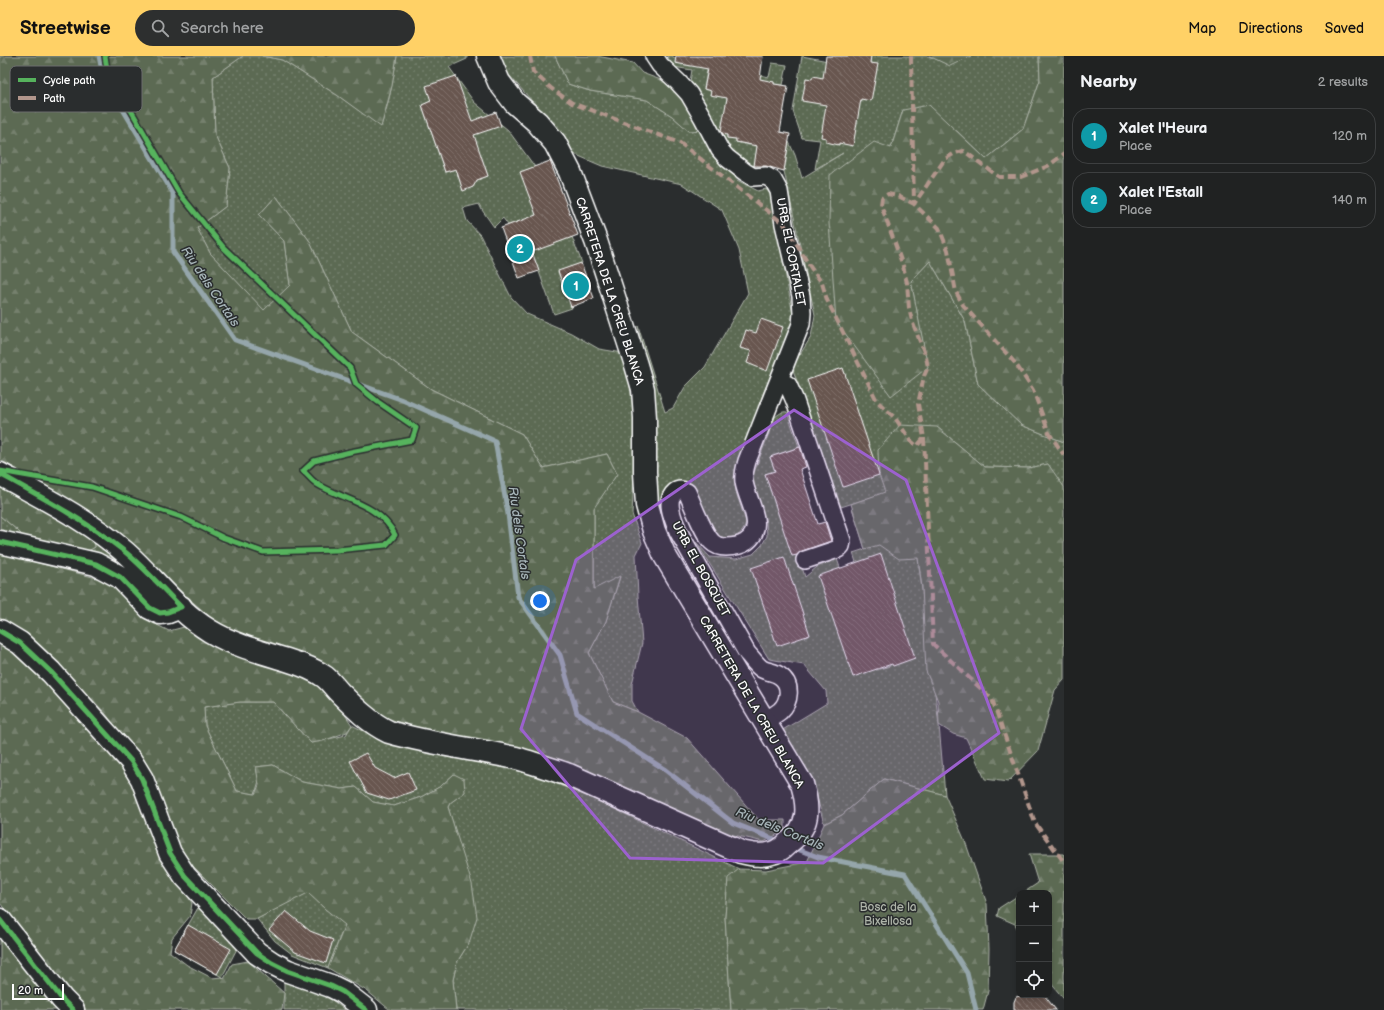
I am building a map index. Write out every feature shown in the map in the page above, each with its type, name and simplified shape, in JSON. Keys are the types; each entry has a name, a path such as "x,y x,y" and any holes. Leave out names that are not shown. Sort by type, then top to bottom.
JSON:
{"main road":[{"name":"CARRETERA DE LA CREU BLANCA","path":"0,474 63,509 105,536 126,553 180,607 210,632 223,638 305,666 325,678 369,720 380,728 389,732 454,747 516,758 546,767 569,775 741,852 756,855 772,853 793,840 802,830 805,821 807,800 802,784 665,556 654,531 647,505 645,488 645,418 643,389 596,241 570,172 555,143 538,122 514,103 499,82 488,56"},
{"path":"0,542 96,564 120,577 150,608 160,613 168,612 180,607"},
{"path":"0,631 20,643 51,672 131,761 142,779 170,853 185,876 257,953 288,971 331,986 343,992 366,1010"},
{"path":"0,920 62,999 73,1010"}],"street":[{"name":"URB. EL CORTALET","path":"654,56 660,65 688,94 704,118 720,150 726,158 753,177 766,176 774,180 779,191 784,224 801,296 802,313"},
{"name":"URB. EL BOSQUET","path":"764,721 780,711 786,703 788,693 784,679 778,674 762,668 747,653 678,531 672,517 670,506 672,497 676,491 682,490 687,492 710,541 719,546 723,547 738,545 744,543 752,537 756,528 755,518 744,482 744,471 800,324 802,313"},
{"path":"779,380 788,385 796,402 842,541 841,546 838,549 805,560"}],"highlighted area":[{"path":"794,410 906,480 999,733 823,863 630,858 521,729 576,560"}],"green space":[{"path":"0,56 243,56 213,77 215,135 230,168 226,206 197,228 210,253 264,310 290,285 284,241 259,215 276,196 309,240 352,332 431,389 522,434 543,468 607,454 617,474 594,508 594,589 620,576 606,621 589,653 613,702 638,712 687,738 759,820 785,820 785,830 764,842 729,834 656,803 416,729 372,712 210,617 128,542 39,482 0,460"},
{"path":"243,56 262,56 282,60 337,95 381,126 389,101 397,56 467,56 467,59 449,67 474,102 508,130 535,167 521,172 548,246 572,237 582,263 558,272 572,308 554,314 521,221 508,225 503,218 494,227 479,204 463,208 467,221 480,235 511,297 527,314 571,333 599,349 623,353 629,378 636,432 632,514 642,543 636,555 642,643 632,684 632,701 638,712 613,702 589,653 606,621 620,577 594,590 594,507 617,474 607,454 543,468 522,434 431,389 352,332 309,240 276,196 259,215 284,241 290,285 264,311 210,253 197,228 226,206 230,168 215,135 213,77","holes":["431,101 476,157 481,156 488,176 477,180 473,187 463,190 456,169 445,172 422,105"]},
{"path":"262,56 397,56 392,86 381,127 337,95 282,60"},
{"path":"500,56 555,56 568,84 590,91 647,100 672,116 689,131 702,130 737,180 758,191 766,189 771,195 793,315 791,327 763,394 734,477 736,492 746,522 745,527 736,536 727,538 718,536 693,487 679,484 668,487 660,504 654,502 647,372 638,326 665,412 673,408 685,387 705,367 748,293 739,250 722,210 682,184 602,166 574,154 559,132 503,68"},
{"path":"555,56 597,56 633,63 642,73 669,83 695,115 702,130 689,131 672,116 647,100 590,91 568,84"},
{"path":"667,56 677,58 676,63 687,65 688,62 708,64 704,89 711,91 752,73 769,77 772,63 787,65 783,85 761,80 724,118 721,134 727,135 727,138 736,139 736,142 749,145 760,144 754,166 738,159 714,131 689,87 692,70 673,67"},
{"path":"802,56 828,61 829,56 929,56 947,64 967,56 1039,56 1040,80 1023,129 986,159 957,131 903,110 836,320 891,395 927,364 911,281 930,261 965,321 978,384 1021,425 1064,442 1064,493 1048,464 1029,468 985,467 937,427 918,558 939,725 945,795 884,779 842,815 824,824 814,785 781,731 827,703 826,691 804,665 769,659 696,542 710,557 736,559 753,554 762,545 767,536 766,522 752,478 775,417 782,412 787,412 799,447 770,457 775,471 765,474 798,538 803,553 798,554 805,577 817,567 837,559 876,670 890,666 853,553 865,549 852,508 881,494 841,507 792,367 811,337 815,315 784,171 789,142 795,155 802,178 843,153 815,169 820,140 802,138 793,111"},
{"path":"929,56 971,56 950,66"},
{"path":"1039,56 1064,56 1064,442 1021,425 978,384 965,321 930,261 911,281 928,367 891,396 836,321 829,223 830,175 874,142 891,148 903,110 929,105 986,159 1023,129 1040,80"},
{"path":"900,425 937,427 985,467 1029,468 1048,464 1064,487 1064,680 1055,690 1038,751 1008,782 985,779 966,738 953,734 939,725 938,701 926,671 922,587 918,558 899,559 879,545 865,549 851,504 885,492 879,475 878,450"},
{"path":"0,487 45,510 94,540 95,547 88,551 23,536 0,516"},
{"path":"0,516 17,530 23,536 0,531"},
{"path":"94,540 105,547 140,582 111,557 88,551 95,547"},
{"path":"0,553 108,581 126,593 157,625 169,631 184,627 283,667 312,681 337,703 352,725 347,732 323,741 311,743 273,702 240,702 204,707 205,726 237,791 255,794 259,785 256,767 273,765 302,782 342,789 356,787 373,802 394,806 421,797 441,786 454,774 464,779 465,792 450,803 448,807 472,884 477,917 469,943 457,962 453,980 456,1010 390,1010 367,991 328,968 345,925 308,893 257,919 246,919 193,866 170,833 134,753 106,714 43,648 0,621"},
{"path":"0,642 24,659 76,713 128,776 182,886 192,903 190,916 172,938 170,952 187,965 212,978 222,977 224,979 232,964 248,961 284,993 282,1010 86,1010 58,981 0,903"},
{"path":"240,702 273,702 311,743 346,735 352,725 371,735 427,753 528,772 596,800 739,869 728,879 725,917 731,1010 456,1010 453,980 457,962 469,943 472,888 448,807 450,803 465,792 454,774 441,786 421,797 394,806 373,802 356,787 342,789 302,782 273,765 256,767 259,781 255,794 237,791 205,726 204,707"},
{"name":"Bosc de la Bixellosa","path":"884,779 945,795 965,841 987,904 989,949 988,991 983,1010 731,1010 725,917 728,878 739,869 766,870 807,862 824,824 842,815"},
{"path":"1029,854 1064,854 1064,999 1052,985 1052,890 1028,890 1038,883"},
{"path":"308,892 325,909 346,921 328,968 292,954 275,941 257,919"},
{"path":"1016,897 1016,926 1015,924 997,916 999,908"},
{"path":"199,906 239,945 222,977 174,950"},
{"path":"0,933 63,1010 0,1010"},
{"path":"284,982 328,997 345,1010 284,1010"}],"building":[{"path":"676,56 763,56 760,79 774,82 774,84 788,86 780,132 790,134 784,171 766,166 754,166 757,146 736,142 736,139 727,138 727,135 723,134 721,131 727,98 710,95 711,91 704,89 708,69 675,63"},
{"path":"826,56 871,56 870,63 878,64 871,101 861,99 853,146 826,142 826,138 821,137 826,105 802,101 806,78 812,79 813,76 823,78"},
{"path":"456,76 472,121 496,112 501,126 474,135 488,176 477,180 473,187 463,191 456,169 445,172 422,105 431,101 426,86"},
{"path":"550,161 578,235 532,252 539,271 519,278 501,228 536,215 520,172"},
{"path":"581,263 594,298 571,307 558,271"},
{"path":"761,319 783,327 767,371 747,363 751,351 740,348 746,330 756,333"},
{"path":"843,368 879,475 843,487 807,380"},
{"path":"800,447 806,467 800,469 818,524 825,522 831,541 792,556 765,474 775,471 770,457"},
{"path":"881,554 915,658 893,666 892,664 853,677 818,576"},
{"path":"784,557 810,635 777,646 751,568"},
{"path":"366,753 375,768 394,778 408,772 416,790 389,800 367,793 350,761"},
{"path":"286,911 310,931 333,940 326,963 295,952 269,930"},
{"path":"188,925 231,949 217,974 174,950"},
{"path":"1016,997 1046,998 1056,1010 1014,1010 1014,1002"}],"waterway":[{"name":"Riu dels Cortals","path":"99,56 101,66"},
{"name":"Riu dels Cortals","path":"125,112 173,193 173,252 235,340 400,399 495,441 508,514 518,597 560,655 577,713 664,769 733,823 781,842"},
{"name":"Riu dels Cortals","path":"792,847 818,857 905,874 967,973 976,1010"}],"marked path":[{"path":"530,56 533,72 552,89 572,103 680,143 784,224 822,283 827,300 877,401 895,418 911,441 917,446 924,438 918,404 924,376 928,367 926,357 912,321 909,308 907,283 903,266 881,205 882,198 888,194 898,196 914,204 939,228 948,250 956,292 963,305 1015,363 1033,390 1049,433 1064,455"},
{"path":"911,56 914,204 945,159 955,153 964,151 999,177 1021,177 1048,166 1064,154"},
{"path":"924,438 933,644 992,699 1035,823 1064,862"}],"cycle path":[{"path":"105,56 107,66"},
{"path":"0,471 92,487 181,517 224,538 263,552 337,550 386,545 395,535 380,516 371,509 327,490 313,481 303,471 314,461 350,452 412,440 416,428 378,402 356,384 350,368 224,248 179,193 132,112"},
{"path":"0,474 64,510 110,540 139,564 181,607 168,612 160,613 150,608 120,577 96,564 0,542"},
{"path":"0,631 20,643 51,672 131,761 142,779 170,853 185,876 257,953 288,971 331,986 343,992 366,1010"},
{"path":"0,920 62,999 73,1010"}],"place":[{"name":"Xalet l'Estall","path":"520,249"},
{"name":"Xalet l'Heura","path":"576,286"}]}
